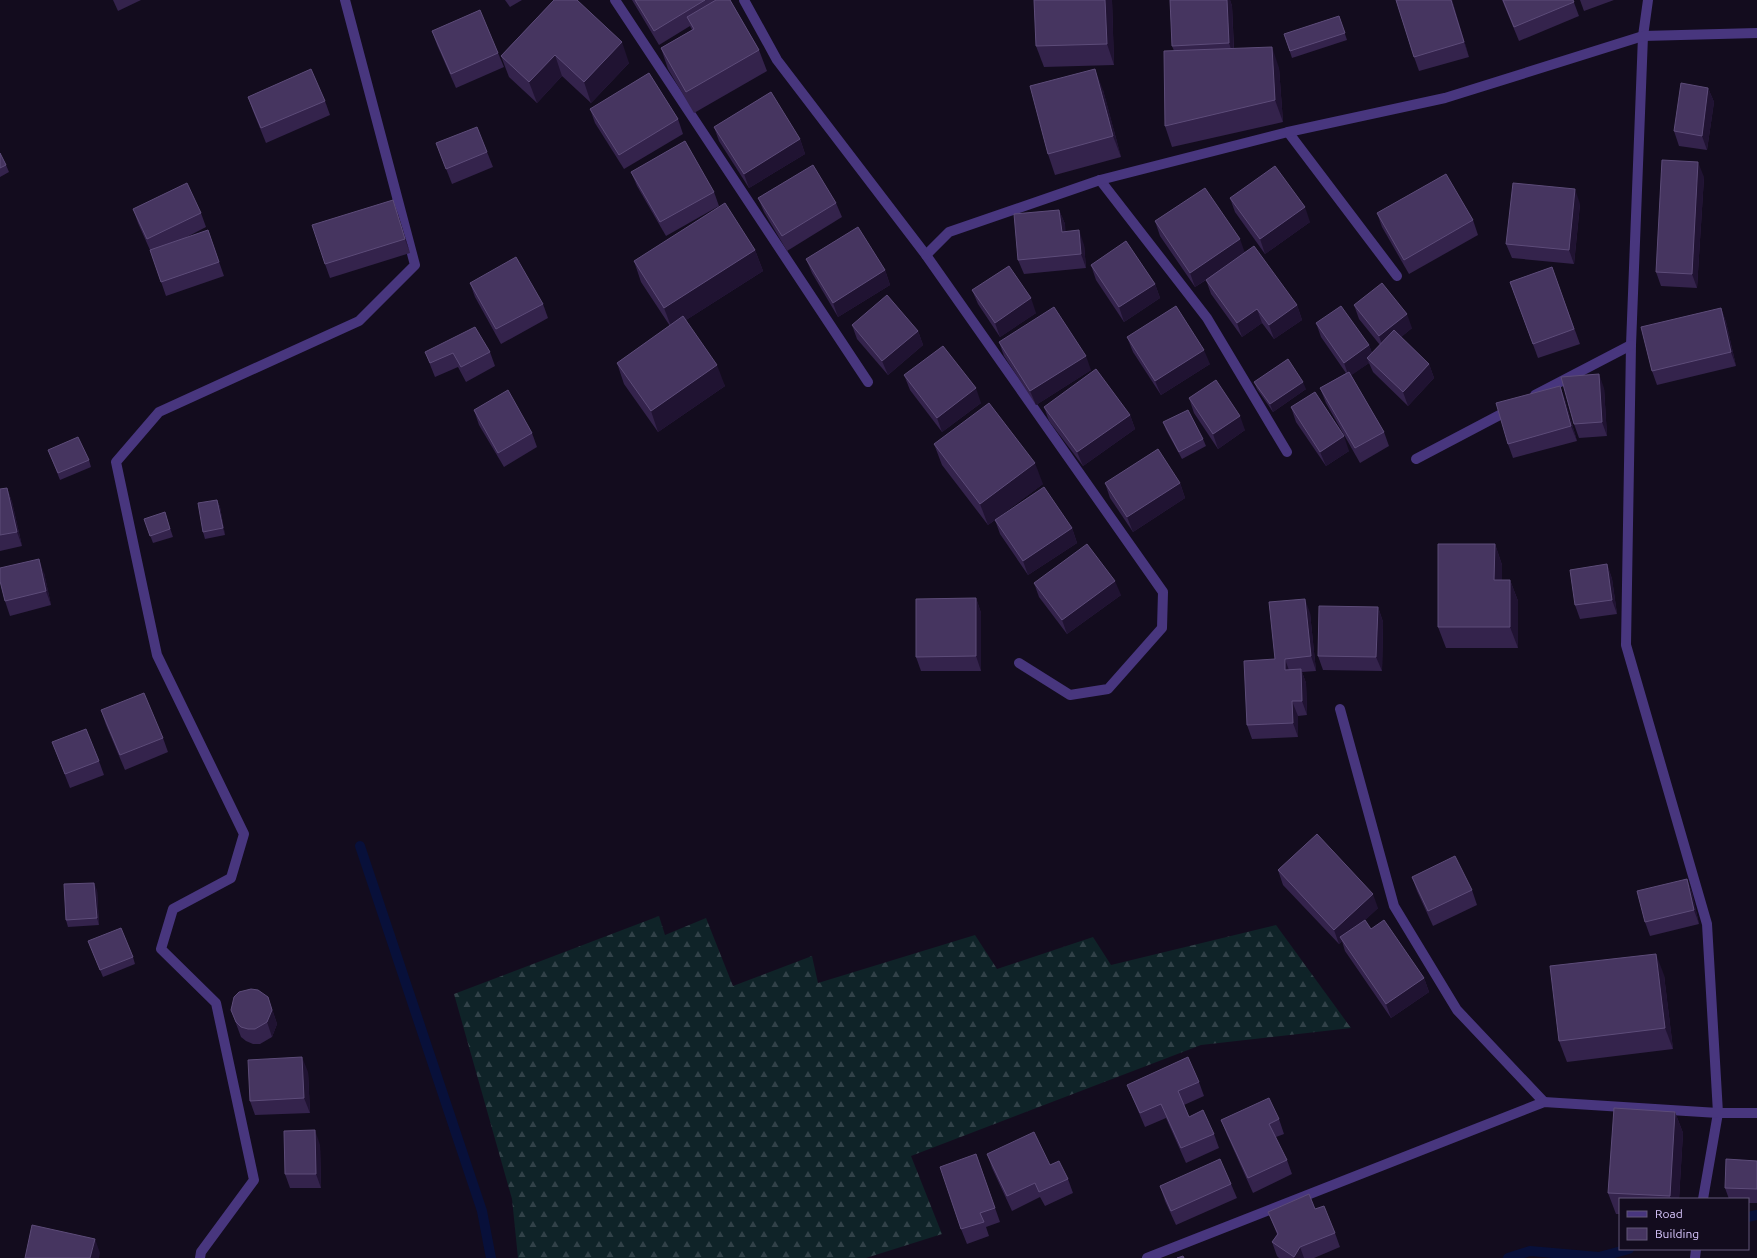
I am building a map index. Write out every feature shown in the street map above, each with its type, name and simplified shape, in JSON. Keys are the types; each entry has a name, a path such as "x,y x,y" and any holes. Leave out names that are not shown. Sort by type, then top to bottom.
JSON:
{"street":[{"path":"200,1258 201,1252 254,1180 216,1003 161,949 173,909 231,878 244,834 157,655 116,462 159,412 359,321 415,265 345,0"},
{"path":"615,0 868,382"},
{"path":"744,0 777,60 926,255 1163,592 1162,628 1108,689 1070,695 1019,663"},
{"path":"1648,0 1643,36 1631,345 1626,645 1707,924 1718,1113 1703,1198"},
{"path":"926,255 949,232 1100,180 1288,132 1445,98 1643,36 1757,33"},
{"path":"1288,132 1397,276"},
{"path":"1100,180 1207,318 1287,452"},
{"path":"1416,459 1631,345"},
{"path":"1340,709 1394,906 1457,1010 1544,1102"},
{"path":"1147,1258 1544,1102 1718,1113 1757,1113"}],"green space":[{"path":"659,916 665,935 706,918 733,986 812,956 818,983 975,935 997,969 1093,937 1111,965 1276,925 1351,1028 1201,1045 911,1156 942,1234 866,1258 518,1258 512,1199 454,994"}],"building":[{"path":"554,0 577,0 622,42 584,82 555,55 529,82 501,56"},
{"path":"635,0 705,0 654,31"},
{"path":"716,0 730,0 759,50 686,92 661,48 694,29 687,17"},
{"path":"1034,0 1105,0 1107,44 1036,46"},
{"path":"1170,0 1227,0 1229,43 1172,46"},
{"path":"1396,0 1451,0 1464,42 1414,57"},
{"path":"1503,0 1573,0 1574,2 1514,27"},
{"path":"480,10 498,53 451,74 432,31"},
{"path":"1339,16 1345,33 1290,51 1284,34"},
{"path":"1272,47 1275,100 1165,126 1164,51"},
{"path":"311,69 325,101 261,128 248,97"},
{"path":"1095,69 1113,136 1048,154 1030,86"},
{"path":"649,73 678,119 619,155 590,109"},
{"path":"1681,83 1708,88 1702,136 1674,131"},
{"path":"771,92 800,139 744,174 714,127"},
{"path":"477,127 487,152 446,169 436,143"},
{"path":"685,141 714,192 660,222 631,172"},
{"path":"0,153 6,165 0,168"},
{"path":"1662,160 1698,162 1692,274 1656,272"},
{"path":"813,165 836,203 782,236 758,198"},
{"path":"1275,166 1305,207 1260,239 1230,198"},
{"path":"1446,174 1473,220 1404,260 1377,213"},
{"path":"187,183 201,213 147,239 133,209"},
{"path":"1513,183 1575,189 1569,250 1506,244"},
{"path":"1205,188 1240,239 1190,273 1155,221"},
{"path":"393,200 405,239 325,264 312,225"},
{"path":"725,203 755,250 664,308 634,261"},
{"path":"1059,210 1062,232 1079,230 1081,254 1018,260 1014,214"},
{"path":"858,227 885,270 833,303 806,259"},
{"path":"208,230 219,262 161,282 150,250"},
{"path":"1126,241 1155,284 1119,307 1091,265"},
{"path":"1254,246 1297,305 1269,325 1257,309 1237,323 1206,280"},
{"path":"516,257 543,304 496,329 470,283"},
{"path":"1009,266 1031,298 995,323 972,290"},
{"path":"1552,267 1574,329 1533,344 1510,282"},
{"path":"1382,283 1407,314 1379,336 1354,305"},
{"path":"887,295 918,331 882,361 852,325"},
{"path":"1176,306 1204,350 1155,381 1127,337"},
{"path":"1341,306 1369,345 1344,363 1316,323"},
{"path":"1054,307 1086,356 1030,391 999,342"},
{"path":"1721,308 1731,352 1652,371 1641,327"},
{"path":"683,316 717,365 651,411 617,363"},
{"path":"475,327 490,352 461,367 453,353 430,363 425,352"},
{"path":"1394,330 1429,364 1403,392 1367,358"},
{"path":"943,346 976,388 937,418 904,375"},
{"path":"1288,359 1303,382 1270,404 1254,382"},
{"path":"1096,369 1130,415 1077,452 1044,407"},
{"path":"1349,372 1384,432 1355,448 1320,388"},
{"path":"1599,374 1602,422 1574,424 1561,377"},
{"path":"1216,380 1240,416 1213,434 1189,398"},
{"path":"1560,386 1571,426 1508,444 1496,403"},
{"path":"508,390 532,433 498,453 474,410"},
{"path":"1315,392 1344,436 1320,452 1291,407"},
{"path":"989,403 1035,463 980,504 934,444"},
{"path":"1188,410 1203,439 1179,452 1163,422"},
{"path":"78,437 89,460 58,473 48,450"},
{"path":"1158,449 1180,483 1127,517 1105,483"},
{"path":"1044,487 1072,528 1023,561 995,520"},
{"path":"7,488 17,532 0,535 0,489"},
{"path":"217,500 223,528 203,532 198,503"},
{"path":"165,512 170,529 150,536 144,519"},
{"path":"1087,544 1115,581 1062,620 1034,583"},
{"path":"1438,544 1495,544 1494,580 1510,580 1510,627 1438,627"},
{"path":"39,559 46,591 5,601 0,581 0,568"},
{"path":"1607,564 1612,600 1575,605 1570,570"},
{"path":"976,598 976,656 916,657 916,599"},
{"path":"1305,599 1311,656 1285,659 1285,670 1301,669 1302,701 1292,701 1293,723 1247,725 1244,661 1275,659 1269,602"},
{"path":"1319,606 1378,607 1376,657 1318,656"},
{"path":"144,693 163,738 120,755 101,710"},
{"path":"86,729 99,761 65,774 52,742"},
{"path":"1317,834 1373,894 1334,930 1278,870"},
{"path":"1455,856 1472,890 1428,911 1412,877"},
{"path":"1687,879 1694,910 1645,922 1637,891"},
{"path":"94,883 97,918 66,920 64,884"},
{"path":"1365,920 1371,929 1384,920 1424,978 1386,1004 1340,937"},
{"path":"121,928 133,957 100,970 88,941"},
{"path":"1656,954 1665,1028 1559,1041 1550,966"},
{"path":"251,989 258,990 268,997 272,1010 267,1022 255,1029 241,1027 236,1022 231,1010 234,997 239,992"},
{"path":"302,1057 304,1098 250,1101 248,1060"},
{"path":"1188,1057 1199,1082 1178,1091 1189,1117 1203,1110 1214,1134 1181,1148 1161,1104 1140,1113 1127,1085"},
{"path":"1269,1098 1279,1119 1269,1124 1287,1160 1248,1178 1221,1120"},
{"path":"1614,1108 1675,1112 1670,1196 1608,1193"},
{"path":"315,1130 316,1174 285,1174 284,1131"},
{"path":"1034,1132 1050,1165 1059,1161 1068,1179 1039,1192 1035,1183 1007,1196 987,1154"},
{"path":"976,1154 995,1208 980,1213 984,1222 961,1229 940,1167"},
{"path":"1220,1159 1231,1184 1171,1211 1160,1186"},
{"path":"1726,1159 1757,1161 1757,1189 1725,1188"},
{"path":"1309,1194 1315,1209 1324,1206 1335,1233 1300,1247 1294,1257 1272,1242 1278,1234 1268,1212"},
{"path":"32,1225 95,1239 90,1258 25,1258"}],"waterway":[{"path":"360,846 482,1211 491,1258"},
{"path":"1749,1217 1757,1215"},
{"path":"1508,1258 1530,1251 1599,1257 1625,1250"}]}
